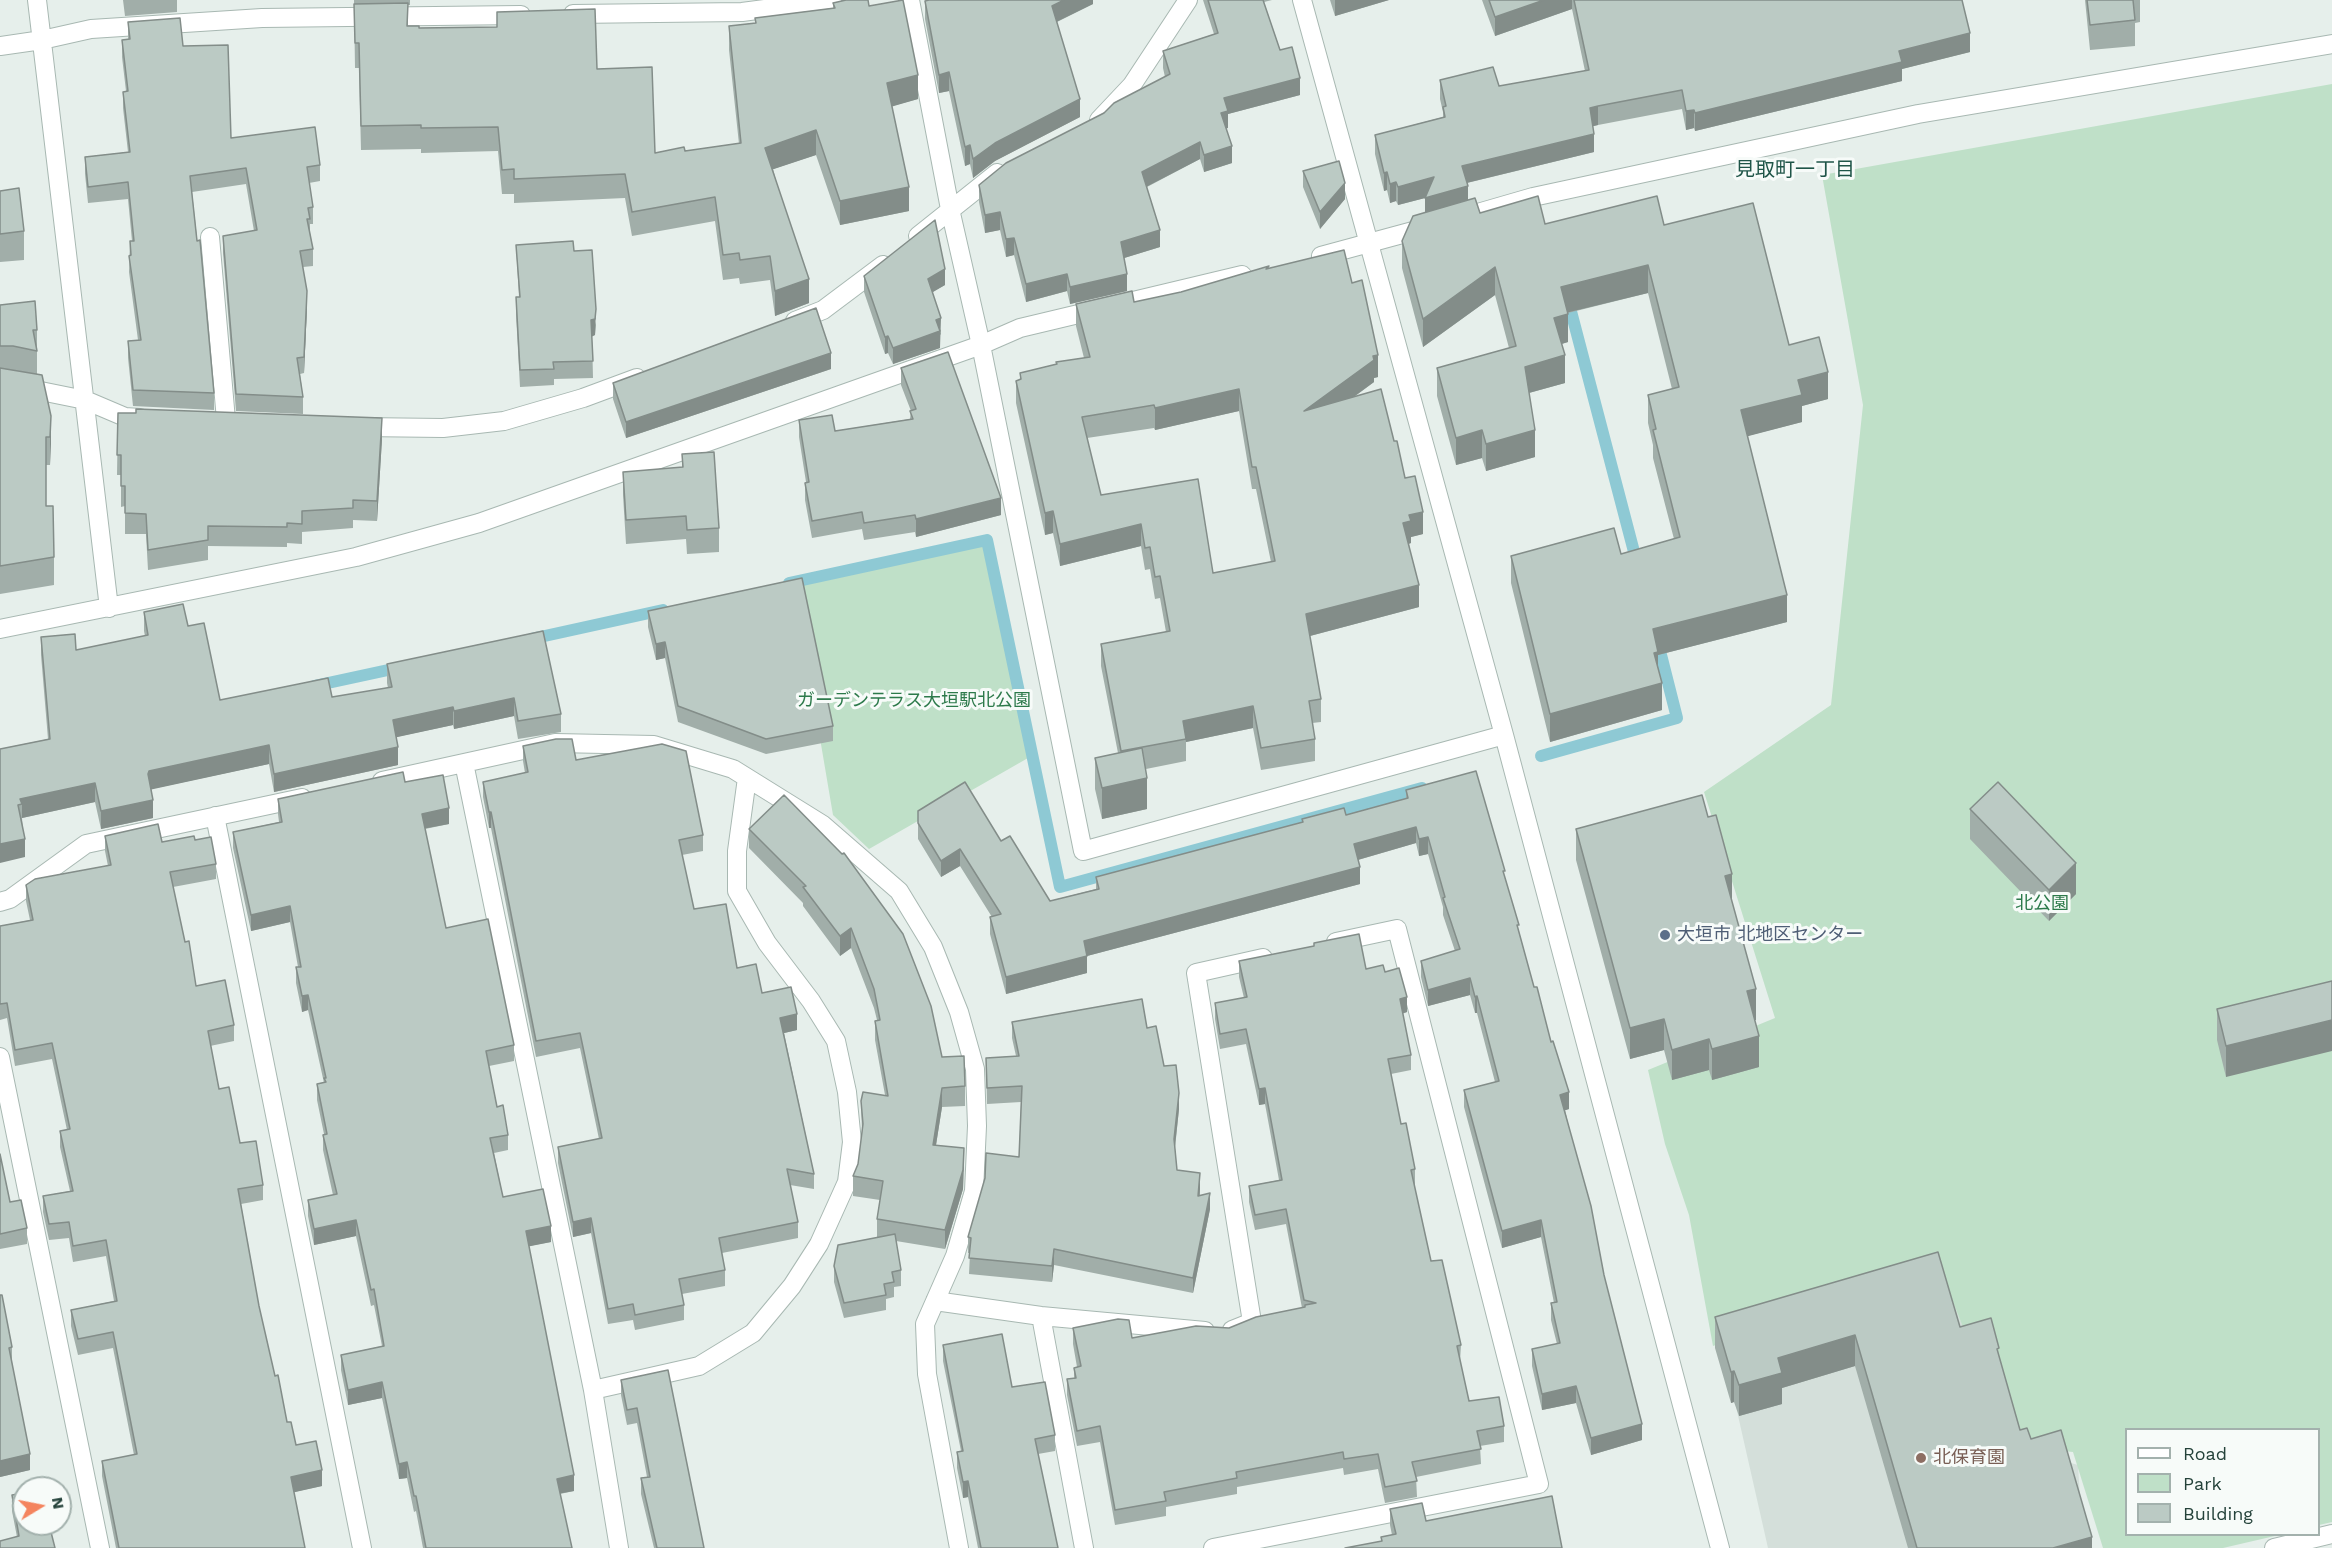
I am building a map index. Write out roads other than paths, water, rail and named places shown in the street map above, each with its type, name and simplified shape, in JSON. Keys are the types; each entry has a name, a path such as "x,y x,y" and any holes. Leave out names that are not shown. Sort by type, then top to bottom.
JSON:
{"street":[{"path":"37,0 109,608"},
{"path":"0,46 42,40 91,29 262,18 742,12 832,0"},
{"path":"910,0 950,209 981,345 1083,851 1504,735"},
{"path":"1079,130 1099,120 1132,85 1188,0"},
{"path":"1302,0 1504,735 1720,1548"},
{"path":"1298,262 1368,245 1533,196 1918,114 2332,45"},
{"path":"782,326 823,310 950,209 1010,166"},
{"path":"210,237 226,420"},
{"path":"0,629 356,557 479,523 981,345 1020,328 1263,270"},
{"path":"341,426 443,429 504,421 583,398 649,374"},
{"path":"0,385 11,385 85,400 125,417 159,418"},
{"path":"203,419 249,421"},
{"path":"362,785 555,743 654,745 733,769 823,825 899,891 933,947 959,1011 975,1069 977,1126 974,1191 955,1256 925,1324 927,1374 960,1548"},
{"path":"464,763 592,1390 619,1548"},
{"path":"592,1390 699,1366 753,1333 792,1286 819,1244 847,1182 852,1142 847,1092 836,1041 811,1001 767,943 736,891 737,851 747,778"},
{"path":"0,902 10,899 86,844 316,795"},
{"path":"215,816 362,1548"},
{"path":"1213,1548 1539,1484 1397,929 1318,946"},
{"path":"935,1301 1041,1316 1225,1333 1252,1322 1196,973 1285,953"},
{"path":"0,1057 100,1548"},
{"path":"1041,1316 1084,1548"},
{"path":"2274,1548 2332,1534"}],"waterway":[{"path":"1567,296 1638,567"},
{"path":"789,583 987,540 1060,887 1422,788"},
{"path":"531,639 663,610"},
{"path":"1541,756 1677,718 1657,639"},
{"path":"314,686 402,667"}],"place":[{"name":"大垣市 北地区センター","path":"1665,935"},
{"name":"北保育園","path":"1921,1458"}],"district":[{"name":"見取町一丁目","path":"1795,170"}],"park label":[{"name":"ガーデンテラス大垣駅北公園","path":"914,701"},
{"name":"北公園","path":"2042,904"}]}
